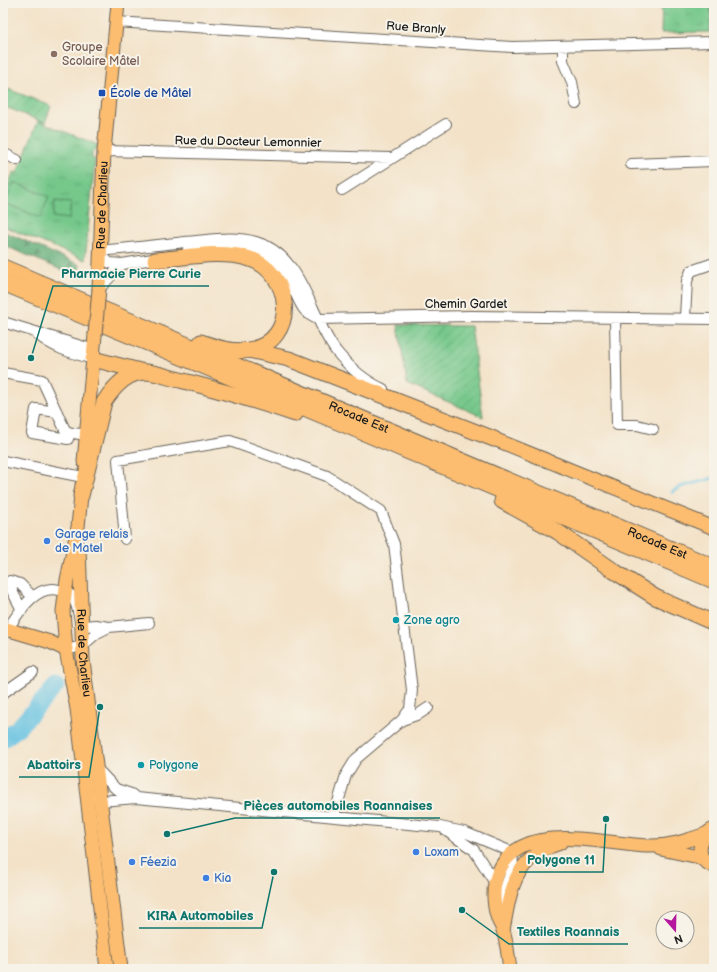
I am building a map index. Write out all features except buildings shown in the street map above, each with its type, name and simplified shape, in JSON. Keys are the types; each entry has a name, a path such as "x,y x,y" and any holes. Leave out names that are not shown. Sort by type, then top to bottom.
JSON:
{"highway":[{"path":"155,260 217,255 239,256 258,262 270,270 279,282 283,293 284,315 276,334 268,342 249,350"},
{"name":"Rocade Est","path":"3,267 148,328 518,498 714,581"},
{"name":"Rocade Est","path":"3,283 456,472 486,483"},
{"path":"148,328 165,328 211,346 224,349 249,350 289,358 494,439"},
{"path":"93,354 144,372 220,390 331,427 345,425"},
{"path":"82,496 104,402 119,383 144,372"},
{"path":"486,483 518,498 558,532 614,571 655,597 714,623"},
{"name":"Rocade Est","path":"518,498 714,567"}],"main road":[{"name":"Rue de Charlieu","path":"107,969 87,789 77,709 66,650 63,611 65,591 78,527 82,496 99,289 99,253 104,151 118,3"},
{"path":"494,439 714,528"},
{"name":"Rue de Charlieu","path":"78,527 82,646 102,801 106,857 121,969"},
{"path":"5,631 50,642 66,650"},
{"path":"648,846 682,843 711,828"},
{"path":"710,864 700,850 700,843 711,828"},
{"path":"510,969 503,930 497,918 495,883 512,852 544,839 564,837 580,840 648,846 688,854 710,864"},
{"path":"503,930 509,897 515,878 530,857 547,847 580,840"}],"street":[{"name":"Rue Branly","path":"116,22 512,47 714,42"},
{"path":"562,46 563,61 572,82 573,95 576,104"},
{"path":"342,190 446,124"},
{"name":"Rue du Docteur Lemonnier","path":"104,151 391,158"},
{"path":"3,154 17,160"},
{"path":"631,164 714,161"},
{"path":"99,253 228,238 256,242 280,255 292,268 336,351 366,380 494,439"},
{"path":"99,253 110,263 122,264 155,260 174,252 206,247 229,245 256,249 269,256 281,267 304,311 318,319"},
{"path":"685,317 687,281 691,271 714,263"},
{"path":"99,289 122,264"},
{"name":"Chemin Gardet","path":"318,319 471,316 615,318 685,317 714,319"},
{"path":"615,318 617,425 636,425 653,429"},
{"path":"3,322 37,334 48,343 70,353 93,354"},
{"path":"3,373 42,380 66,432 86,435"},
{"path":"57,412 36,409 32,433 68,439 69,432"},
{"path":"125,539 118,460 230,441 327,476 382,511 394,544 412,690 410,709 402,720 356,759 346,775 334,816"},
{"path":"3,461 83,477"},
{"path":"22,610 12,591 10,581 20,584 33,597"},
{"path":"5,631 33,597 43,591 55,589 65,591 75,601 81,626 96,625 109,627 149,623"},
{"path":"66,650 82,646 97,633 109,627"},
{"path":"3,693 33,672"},
{"path":"402,720 419,714 428,708"},
{"path":"98,770 116,789 131,794 136,798"},
{"path":"87,789 102,801"},
{"path":"89,810 94,804 102,801 136,798 334,816 440,827 464,832 512,852 513,866 503,894 503,930"},
{"path":"440,827 474,850 495,883"}],"green space":[{"path":"662,3 711,3 710,32 661,33"},
{"path":"3,87 51,106 45,123 3,106"},
{"path":"38,121 98,145 92,153 92,158 95,159 85,260 3,226 3,195 14,172 17,173"},
{"path":"14,182 49,197 40,218 5,203"},
{"path":"55,201 71,203 69,219 53,217"},
{"path":"3,231 80,265 78,277 3,245"},
{"path":"398,325 471,326 483,417 407,384"}],"waterway":[{"path":"672,492 680,487 714,478"},
{"path":"3,739 17,729 56,686"}],"place":[{"name":"Groupe Scolaire Mâtel","path":"54,54"},
{"name":"École de Mâtel","path":"102,93"},
{"name":"Pharmacie Pierre Curie","path":"31,358"},
{"name":"Garage relais de Matel","path":"47,541"},
{"name":"Zone agro","path":"396,620"},
{"name":"Abattoirs","path":"100,707"},
{"name":"Polygone","path":"141,765"},
{"name":"Polygone 11","path":"606,819"},
{"name":"Pièces automobiles Roannaises","path":"167,834"},
{"name":"Loxam","path":"416,852"},
{"name":"Féezia","path":"132,862"},
{"name":"KIRA Automobiles","path":"274,872"},
{"name":"Kia","path":"206,878"},
{"name":"Textiles Roannais","path":"462,910"}]}
